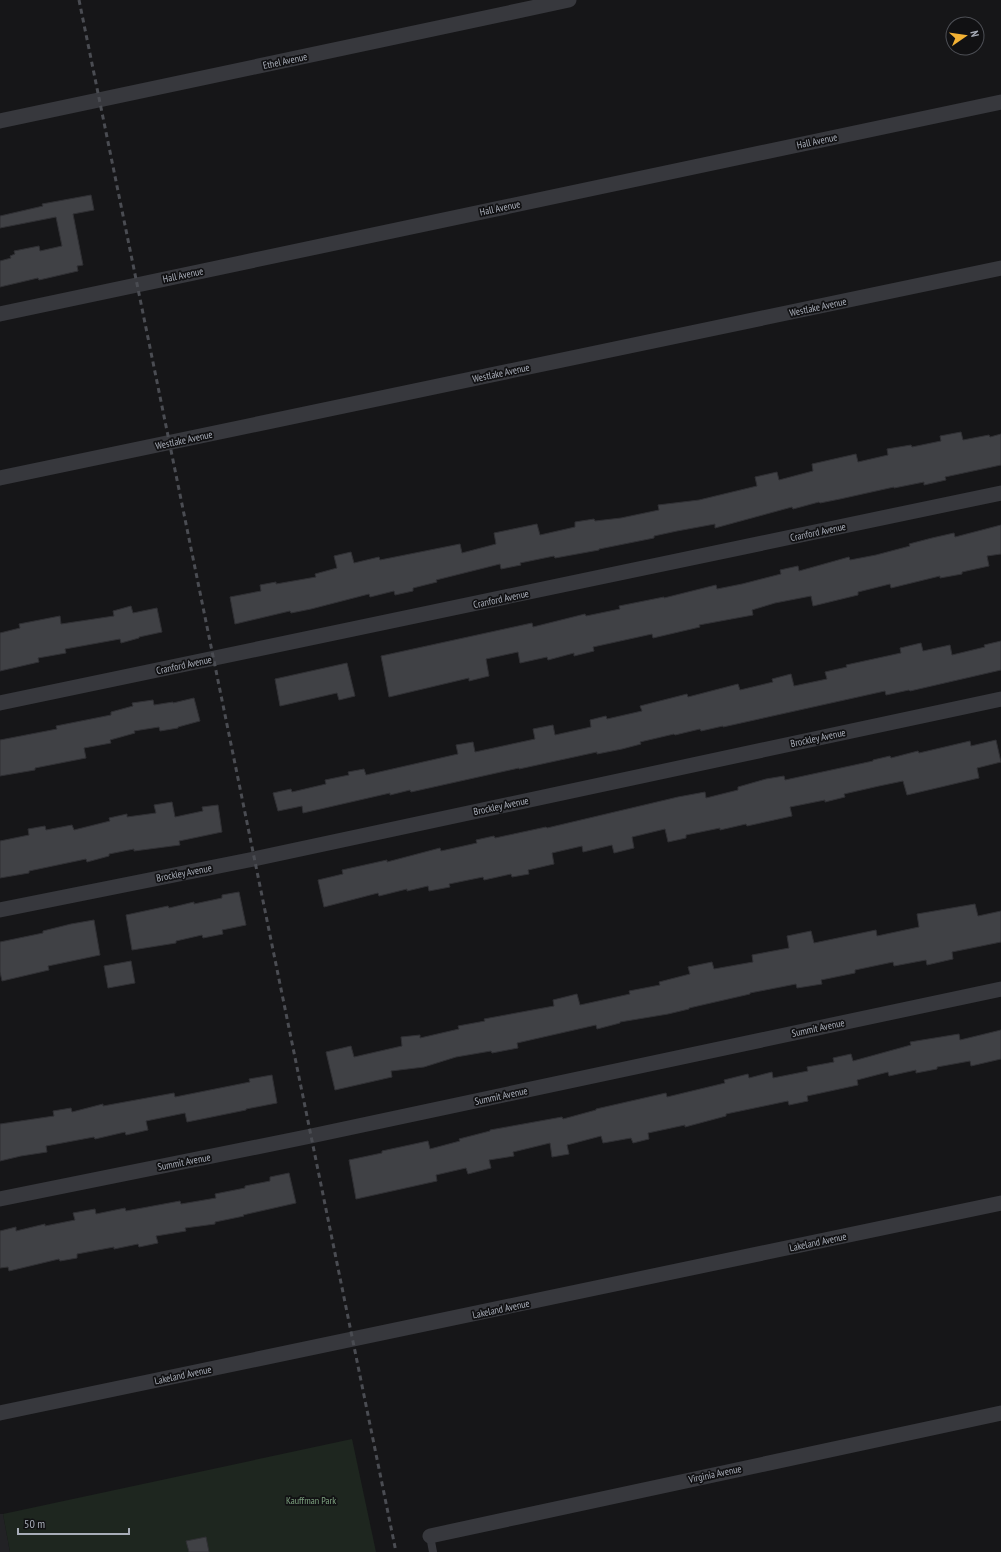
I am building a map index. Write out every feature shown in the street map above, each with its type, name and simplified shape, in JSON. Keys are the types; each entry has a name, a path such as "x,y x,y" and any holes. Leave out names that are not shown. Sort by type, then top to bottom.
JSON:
{"street":[{"name":"Ethel Avenue","path":"0,121 569,0"},
{"name":"Hall Avenue","path":"0,314 1001,102"},
{"name":"Westlake Avenue","path":"0,478 1001,268"},
{"name":"Cranford Avenue","path":"0,703 1001,494"},
{"name":"Brockley Avenue","path":"0,910 262,857 1001,699"},
{"name":"Summit Avenue","path":"0,1198 319,1135 1001,989"},
{"name":"Lakeland Avenue","path":"0,1413 1001,1203"},
{"name":"Virginia Avenue","path":"430,1536 1001,1413"}],"lane":[{"path":"430,1536 433,1552"}],"shaded area":[{"path":"0,1514 3,1514 10,1552 0,1552"}],"green space":[{"name":"Kauffman Park","path":"352,1439 376,1552 10,1552 3,1514"}],"building":[{"path":"91,195 94,210 73,214 83,265 77,266 78,271 0,287 0,261 11,258 10,256 15,254 14,251 39,246 40,251 62,246 56,217 0,228 0,216 43,206 42,204"},
{"path":"961,432 963,440 989,435 990,437 1001,434 1001,465 945,477 946,480 924,485 924,482 819,502 793,509 792,507 715,528 715,524 677,531 654,536 654,538 599,550 555,558 554,556 520,563 521,565 501,569 500,564 436,580 437,582 413,588 413,591 395,595 394,591 370,597 369,594 311,609 291,613 290,611 235,624 230,597 261,591 260,585 276,582 276,584 316,577 315,574 337,568 334,556 351,552 354,563 379,557 380,560 460,544 462,553 496,544 494,533 537,524 540,535 575,527 575,522 594,519 595,521 621,518 659,510 658,505 699,500 757,486 755,477 777,472 779,480 813,471 812,464 856,454 858,462 888,455 887,449 911,445 912,447 941,441 940,436"},
{"path":"1001,525 1001,554 987,556 989,566 962,572 962,574 940,578 940,576 891,588 890,584 858,592 858,595 813,606 811,596 775,603 752,610 753,615 699,625 700,627 653,638 652,634 593,647 594,651 574,656 574,653 548,660 547,657 520,663 518,652 486,659 489,676 469,681 469,678 389,697 381,656 532,623 533,627 585,614 586,616 620,609 619,606 664,598 716,585 717,589 742,584 781,574 780,570 798,566 799,571 849,557 850,560 876,555 910,546 909,544 932,538 954,533 955,537"},
{"path":"131,606 133,613 157,608 162,632 121,643 120,639 65,649 66,653 38,658 39,662 0,671 0,633 20,628 19,624 60,616 61,624 114,616 113,611"},
{"path":"1001,641 1001,670 910,691 886,695 885,691 723,727 701,731 700,729 674,734 640,742 641,744 622,749 597,754 597,752 411,792 410,790 390,795 390,793 303,813 302,806 278,811 273,793 291,789 292,792 326,784 325,780 349,775 348,772 364,769 366,775 458,754 456,745 473,742 475,752 535,739 533,729 553,725 555,735 591,727 590,720 606,716 607,719 642,711 640,706 687,694 688,697 738,684 740,690 773,682 772,679 791,674 794,686 827,679 825,672 847,667 846,665 901,653 900,648 921,643 923,651 950,645 952,655 985,647 984,645"},
{"path":"347,663 355,696 339,700 337,693 280,706 275,679"},
{"path":"194,698 200,721 178,728 160,731 159,727 134,731 135,733 110,740 111,743 84,748 86,758 35,768 35,770 0,776 0,740 57,729 56,726 111,715 111,712 133,706 132,703 153,700 154,705 173,703"},
{"path":"996,740 1001,762 977,768 979,778 907,795 903,781 844,794 845,797 825,802 825,800 790,807 792,816 747,826 746,824 720,830 720,828 686,835 686,838 668,842 665,829 632,837 634,848 614,853 612,845 583,852 582,846 552,853 554,864 528,870 529,874 512,877 511,874 484,880 483,877 449,884 450,887 429,891 428,886 407,891 407,889 379,896 378,893 324,907 318,880 343,874 342,870 387,860 387,862 440,848 441,851 477,843 476,840 494,836 495,838 547,828 678,797 705,792 706,798 738,790 738,787 766,779 784,776 785,780 890,756 891,758 918,751 919,753 970,741 971,746"},
{"path":"172,802 175,817 203,811 202,807 218,805 222,832 179,841 180,845 134,851 134,849 109,854 109,856 87,862 86,859 29,871 29,873 0,878 0,841 29,835 28,829 45,826 46,830 72,825 74,830 110,821 109,818 127,814 127,817 156,813 154,805"},
{"path":"239,892 246,925 222,930 223,934 203,938 202,935 176,941 176,943 132,950 126,915 168,906 169,908 194,902 194,904 222,898 222,895"},
{"path":"975,904 978,916 1001,911 1001,942 952,952 953,959 927,965 926,960 894,966 893,962 855,970 855,973 821,980 822,984 797,988 796,984 750,993 668,1014 620,1022 597,1029 596,1025 517,1043 518,1048 492,1053 491,1051 456,1057 424,1067 391,1071 392,1077 335,1090 326,1052 351,1046 354,1057 402,1046 401,1037 420,1035 420,1038 459,1029 458,1026 485,1021 484,1019 554,1006 553,1000 577,994 580,1005 630,994 629,991 660,985 659,982 690,974 688,967 712,962 714,969 753,962 752,955 789,948 787,936 811,931 814,943 876,930 877,936 919,927 917,914"},
{"path":"94,920 100,955 48,966 49,970 2,981 0,972 0,942 43,933 43,931 71,924"},
{"path":"131,961 135,983 108,988 104,966"},
{"path":"1001,1030 1001,1059 971,1066 970,1061 937,1067 937,1069 916,1073 916,1070 889,1076 888,1072 857,1080 858,1085 807,1096 808,1101 789,1105 788,1101 726,1114 726,1116 685,1127 685,1125 648,1133 649,1139 633,1143 631,1138 603,1143 601,1136 567,1145 569,1154 552,1157 550,1143 513,1152 514,1156 489,1160 491,1168 468,1174 466,1168 436,1175 437,1181 356,1199 349,1160 382,1153 382,1151 428,1141 430,1149 460,1141 459,1139 490,1130 562,1117 563,1119 596,1109 666,1093 667,1097 725,1083 724,1080 748,1074 749,1078 772,1072 773,1078 808,1071 807,1067 834,1062 833,1058 851,1054 853,1061 911,1045 910,1042 959,1034 960,1040"},
{"path":"272,1075 277,1103 187,1122 185,1113 146,1121 148,1130 126,1135 125,1132 95,1139 94,1137 46,1146 47,1152 0,1161 0,1124 54,1116 53,1111 71,1108 72,1112 103,1104 103,1106 174,1093 175,1097 250,1082 249,1079"},
{"path":"289,1173 296,1203 215,1222 215,1224 185,1228 186,1231 156,1236 158,1243 139,1247 138,1244 114,1249 114,1247 77,1254 77,1258 60,1261 59,1259 9,1271 8,1267 0,1268 0,1231 16,1227 16,1231 45,1224 45,1226 75,1220 73,1213 95,1209 96,1214 125,1208 126,1211 180,1201 181,1204 216,1198 215,1194 270,1181 270,1177"},
{"path":"206,1537 209,1552 189,1552 186,1541"}],"railway":[{"path":"79,0 396,1552"}]}
